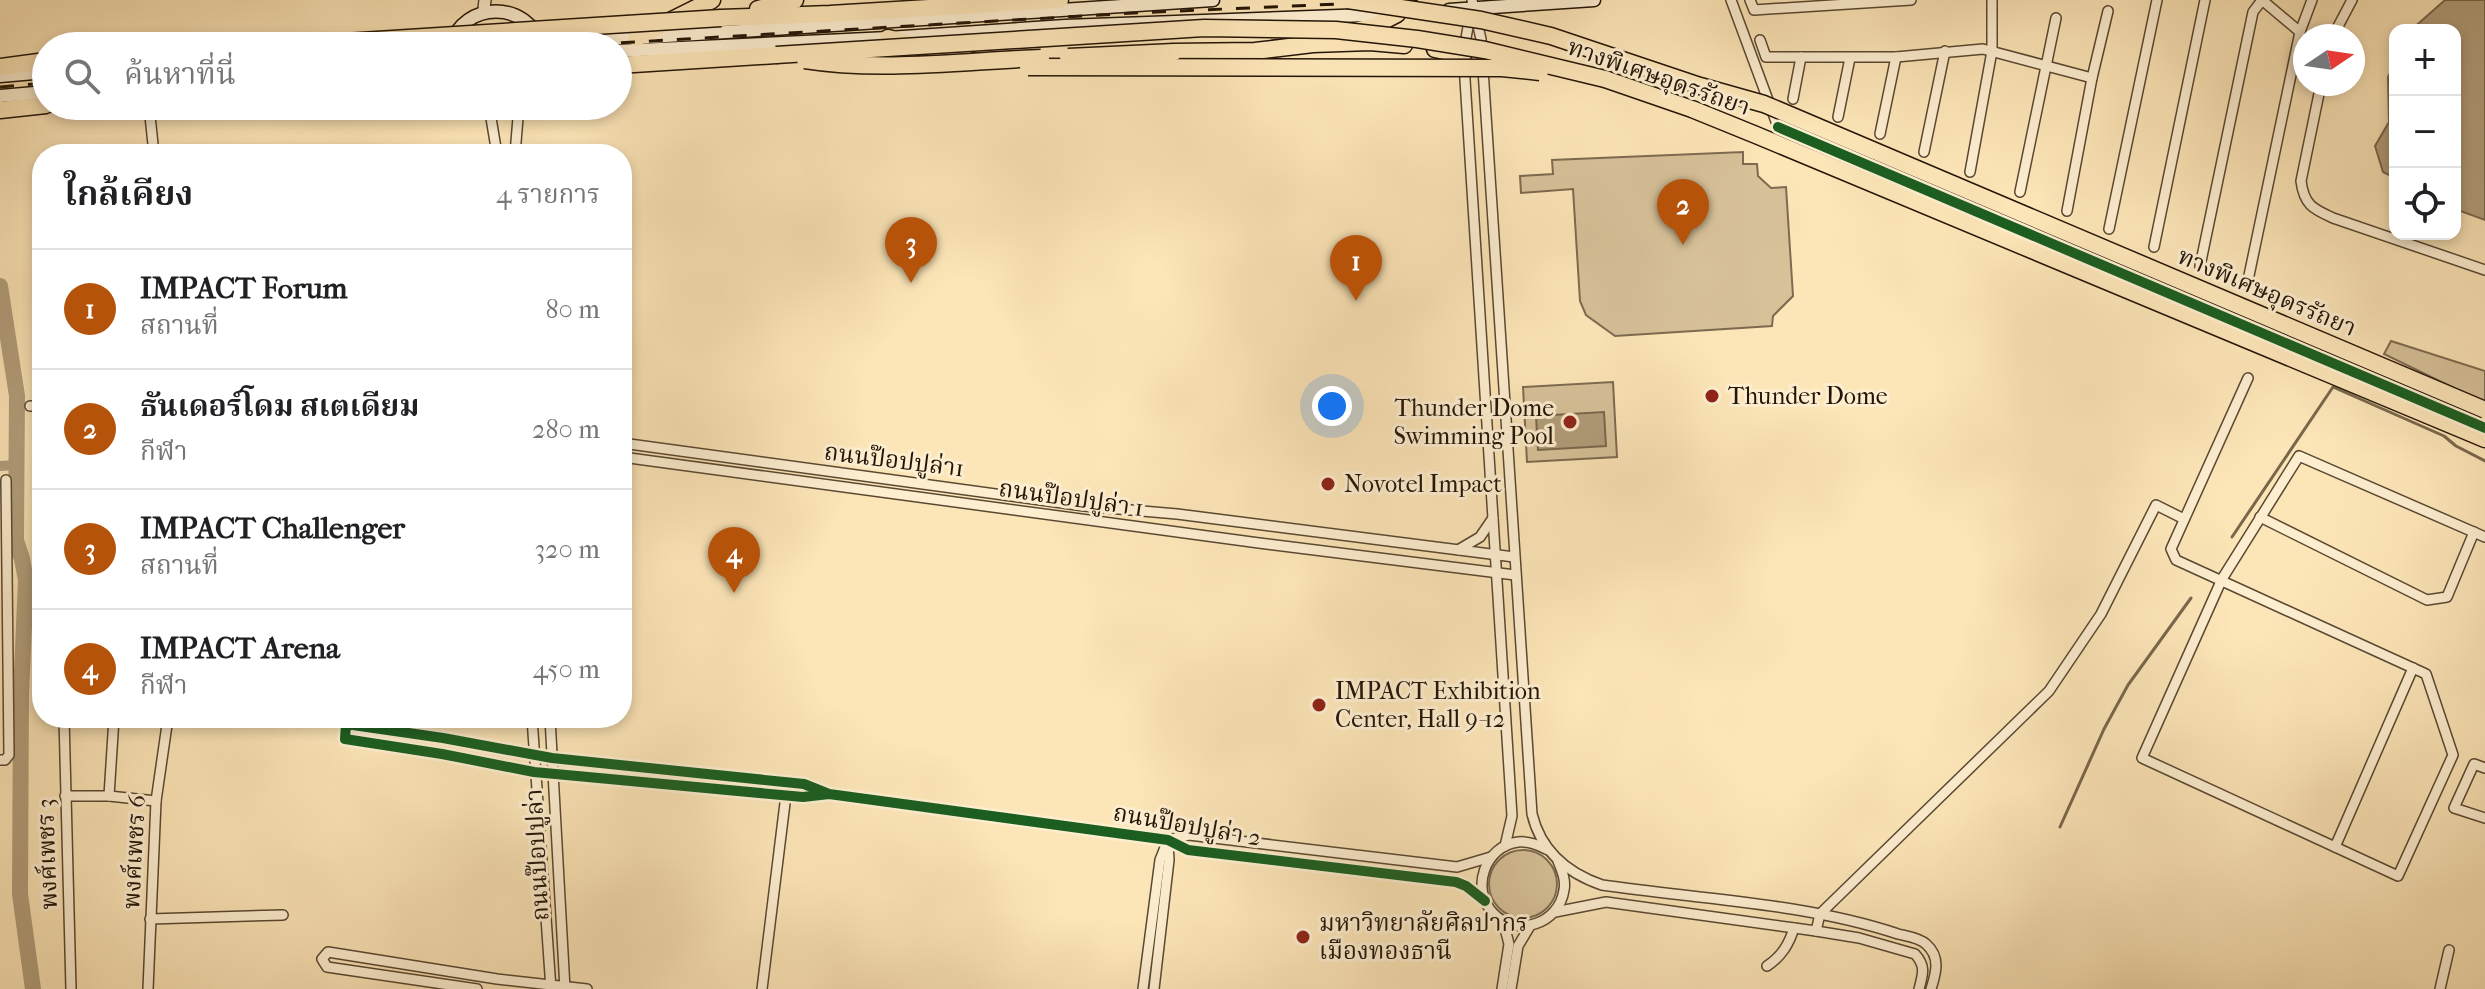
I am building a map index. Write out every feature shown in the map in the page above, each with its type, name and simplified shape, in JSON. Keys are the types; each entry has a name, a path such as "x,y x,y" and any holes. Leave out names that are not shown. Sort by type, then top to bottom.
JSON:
{"highway":[{"path":"636,38 712,0"},
{"path":"721,18 795,0"},
{"path":"502,32 1060,0"},
{"name":"ทางพิเศษอุดรรัถยา","path":"1348,0 1481,20 1551,36 1764,104 2485,410"},
{"path":"1313,44 1372,27 1397,14"},
{"name":"ทางพิเศษอุดรรัถยา","path":"632,64 1204,28 1336,30 1485,50 1605,79 1703,114 2485,439"},
{"path":"888,38 996,67 1502,68 1605,79"},
{"path":"776,55 831,64 898,64 1255,51 1313,44 1370,42 1420,46 1463,55"},
{"path":"0,67 32,63"},
{"path":"0,110 32,107"}],"main road":[{"path":"632,38 1213,0"},
{"path":"632,50 1080,25 1397,14 1472,4 1594,0"},
{"path":"456,32 460,24 484,5 507,4 526,18 537,32"},
{"path":"0,76 32,73"},
{"path":"0,96 32,93"}],"street":[{"path":"1731,0 1778,127 2485,428"},
{"path":"1750,0 1754,10 1911,0"},
{"path":"1970,172 1992,51 1992,0"},
{"path":"2109,229 2157,0"},
{"path":"2154,247 2205,0"},
{"path":"2200,266 2253,12 2262,0 2293,26"},
{"path":"2303,24 2312,0"},
{"path":"2339,24 2352,0"},
{"path":"1472,4 1463,55 1512,816 1505,846"},
{"path":"1472,4 1481,39 1515,575 1535,828 1558,861 1583,878 1602,885 1820,914 1861,922 1926,943 1936,957 1937,968 1931,989"},
{"path":"2067,211 2108,11"},
{"path":"2020,192 2056,18"},
{"path":"1760,40 1766,57 1896,57 1983,49 2092,78"},
{"path":"1924,152 1945,51"},
{"path":"1793,99 1801,57"},
{"path":"1880,134 1896,57"},
{"path":"1838,117 1850,58"},
{"path":"2247,285 2293,65"},
{"path":"2319,96 2301,181 2303,194 2313,209 2485,270"},
{"path":"150,120 153,144"},
{"path":"491,120 495,144"},
{"path":"516,144 518,120"},
{"path":"2248,378 2171,549 2176,560 2222,579 2426,674 2453,755 2398,876 2142,758 2222,579 2299,456 2485,537"},
{"name":"ถนนป๊อปปูล่า1","path":"632,444 1084,506 1177,514 1514,557"},
{"name":"ถนนป๊อปปูล่า 1","path":"632,458 1515,575"},
{"path":"0,760 5,760 9,755 3,621 6,480"},
{"path":"1816,931 1820,914 2049,691 2101,614 2156,505 2184,519"},
{"path":"2260,517 2427,600 2447,597 2474,532"},
{"path":"1457,550 1480,537 1493,518"},
{"path":"2335,847 2413,668"},
{"name":"พงศ์เพชร 3","path":"64,728 71,989"},
{"path":"109,796 113,728"},
{"name":"พงศ์เพชร 6","path":"148,989 156,801 167,728"},
{"name":"ถนนป๊อปปูล่า 2","path":"346,728 345,739 534,772 803,797 829,794"},
{"name":"ถนนป๊อปปูล่า 2","path":"374,728 552,758 804,784 829,794 1168,840 1188,850 1456,882 1485,901"},
{"name":"ถนนป๊อปปูล่า","path":"533,728 551,987"},
{"name":"ถนนป๊อปปูล่า","path":"550,728 564,987"},
{"path":"442,754 443,738"},
{"path":"2485,768 2474,764 2454,808 2485,818"},
{"path":"687,786 688,772"},
{"path":"762,989 786,795"},
{"path":"65,796 109,796 156,801"},
{"name":"ถนนป๊อปปูล่า 2","path":"1168,840 1189,835 1457,867 1491,857"},
{"path":"1143,989 1160,860 1168,840"},
{"path":"1154,989 1169,860 1168,840"},
{"path":"1548,850 1534,843 1519,842 1505,846 1491,857 1483,870 1481,886 1492,913 1516,926 1530,926 1544,921 1555,912 1565,888 1558,861"},
{"path":"1682,912 1684,897"},
{"path":"1555,912 1606,902 1816,931 1873,942 1915,954 1924,969 1919,989"},
{"path":"150,919 283,915"},
{"path":"1502,989 1509,944 1503,921"},
{"path":"1511,989 1518,946 1530,926"},
{"path":"1767,966 1785,949 1794,928"},
{"path":"2440,989 2449,950"},
{"path":"477,989 327,967 322,959 328,952 497,984 587,989"},
{"path":"1921,961 1936,957"},
{"path":"399,978 409,965"}],"shaded area":[{"path":"2445,0 2485,0 2485,220 2461,211 2461,24 2418,24"},
{"path":"2389,122 2389,175 2383,172 2375,146"},
{"path":"1743,152 1743,164 1757,164 1758,176 1771,188 1786,187 1793,296 1773,316 1772,326 1615,336 1586,315 1580,301 1573,189 1521,193 1520,176 1553,174 1552,160"},
{"path":"2391,341 2485,371 2485,403 2384,354"},
{"name":"Thunder Dome Swimming Pool","path":"1613,382 1617,457 1527,462 1523,387"},
{"path":"1604,412 1606,446 1538,450 1536,416"},
{"path":"1516,850 1530,850 1542,855 1552,865 1557,884 1552,903 1542,913 1530,918 1516,918 1504,913 1494,903 1489,891 1489,877 1494,865 1504,855"}],"waterway":[{"path":"0,286 17,396 16,540 26,580 21,694 20,894 33,989"},
{"path":"2232,537 2333,387 2444,436 2485,461"},
{"path":"0,466 17,465"},
{"path":"2060,827 2104,729 2128,685 2191,598"}],"railway":[{"path":"632,42 1134,13 1429,0"},
{"path":"0,87 32,84"}],"cycle path":[{"path":"1778,127 2485,428"},
{"path":"346,728 345,739 534,772 803,797 829,794"},
{"path":"374,728 552,758 804,784 829,794"},
{"path":"829,794 1168,840 1188,850 1456,882 1485,901"}],"place":[{"name":"ธันเดอร์โดม สเตเดียม","path":"1683,245"},
{"name":"IMPACT Challenger","path":"911,283"},
{"name":"IMPACT Forum","path":"1356,301"},
{"name":"Thunder Dome","path":"1712,396"},
{"name":"Thunder Dome Swimming Pool","path":"1570,422"},
{"name":"Novotel Impact","path":"1328,484"},
{"name":"IMPACT Arena","path":"734,593"},
{"name":"IMPACT Exhibition Center, Hall 9-12","path":"1319,705"},
{"name":"มหาวิทยาลัยศิลปากร เมืองทองธานี","path":"1303,937"}]}
